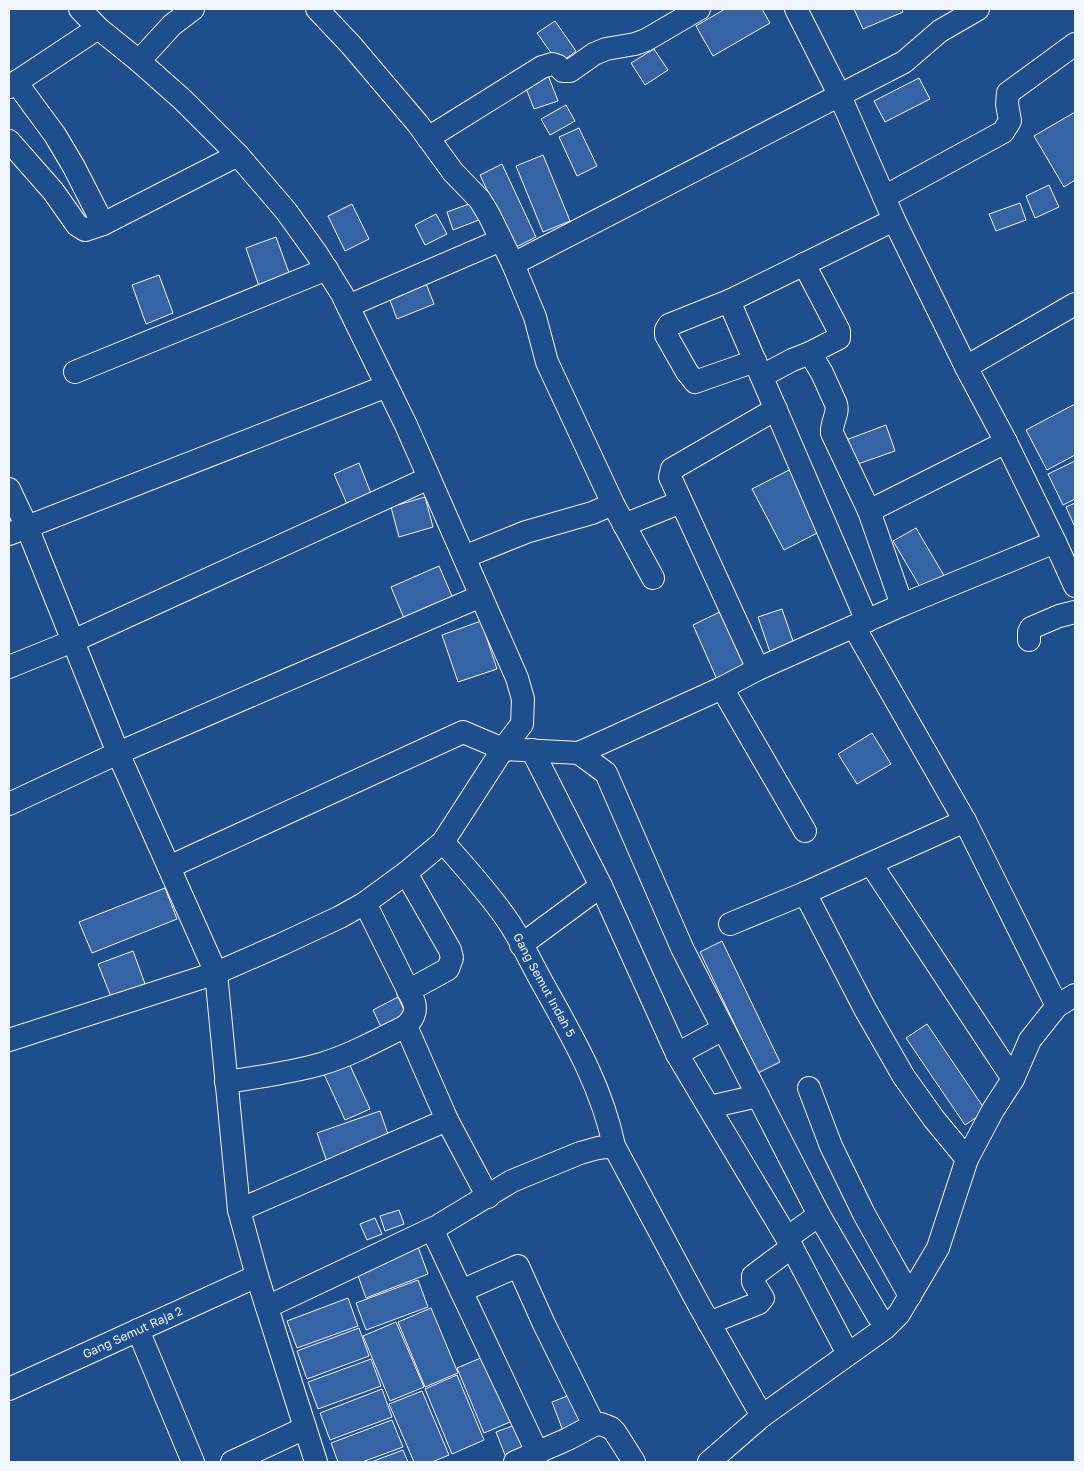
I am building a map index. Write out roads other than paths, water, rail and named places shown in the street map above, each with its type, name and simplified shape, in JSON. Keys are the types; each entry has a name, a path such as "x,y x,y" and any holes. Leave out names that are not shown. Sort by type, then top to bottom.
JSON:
{"street":[{"path":"9,1040 216,972 297,937 365,903 406,873 443,842 522,724 524,699 517,678 387,386 348,306 327,269 286,211 238,155 183,100 98,28 80,9"},
{"path":"139,61 172,25 193,9"},
{"path":"317,9 351,44 428,138 453,172 480,200 502,240 536,317 547,362 613,504 653,578"},
{"path":"428,138 542,67 552,64 563,70 570,71 594,54 606,49 646,40 699,9"},
{"path":"796,9 840,96 894,220 966,367 1006,442 1075,586"},
{"path":"513,264 904,62 940,32 978,9"},
{"path":"98,28 12,84 55,135 74,167 103,224"},
{"path":"884,197 1003,132 1010,121 1007,104 1008,93 1075,44"},
{"path":"9,141 53,192 77,225 85,230 103,224 238,155"},
{"path":"804,264 839,331 838,338 792,360 695,382 666,335 669,325 729,301 804,264 894,220"},
{"path":"348,306 502,240"},
{"path":"75,372 327,269"},
{"path":"729,301 776,409 861,624 965,821 1056,1006"},
{"path":"966,367 1075,304"},
{"path":"810,353 822,373 836,404 837,409 832,433 869,511 902,605"},
{"path":"18,531 387,386"},
{"path":"758,669 670,477 672,469 776,409"},
{"path":"869,511 1006,442"},
{"path":"9,666 73,641 429,478"},
{"path":"9,489 18,531 73,641 118,753 216,972 239,1210 257,1276 316,1462"},
{"path":"624,525 681,502"},
{"path":"464,558 526,532 592,513 613,504"},
{"path":"169,867 463,732 503,750 579,753 722,688 758,669 902,605 1055,542"},
{"path":"9,804 118,753 481,596"},
{"path":"1030,640 1029,632 1031,628 1059,616 1075,612"},
{"path":"722,688 804,831"},
{"path":"532,750 601,886 677,1054 789,1243 848,1354"},
{"path":"579,753 606,773 682,948 819,1215 878,1316"},
{"path":"730,924 805,894 965,821"},
{"name":"Gang Semut Indah 5","path":"443,842 508,921 576,1044 596,1085 614,1146 709,1323 762,1416"},
{"path":"872,864 1013,1079"},
{"path":"406,873 450,950 452,958 448,969 408,991"},
{"path":"521,945 601,886"},
{"path":"805,894 904,1077 934,1119 967,1159"},
{"path":"226,1082 288,1072 321,1064 358,1050 406,1026 410,1021 415,1011 414,1002 365,903"},
{"path":"709,1462 762,1416 885,1328 899,1314 938,1248 967,1159 993,1110 1013,1079 1030,1040 1056,1006 1075,995"},
{"path":"406,1026 447,1120 488,1197"},
{"path":"677,1054 723,1029"},
{"path":"809,1088 831,1146 864,1214 910,1296"},
{"path":"709,1108 758,1096"},
{"path":"239,1210 447,1120"},
{"path":"267,1307 432,1229 512,1182 542,1168 580,1153 614,1146"},
{"path":"709,1323 759,1302 763,1298 753,1282 754,1274 819,1215"},
{"path":"432,1229 538,1454"},
{"path":"461,1291 518,1266 544,1324 594,1425"},
{"name":"Gang Semut Raja 2","path":"9,1389 257,1276"},
{"path":"138,1330 193,1462"},
{"path":"515,1462 538,1454 594,1425 601,1424 611,1428 634,1462"},
{"path":"232,1462 305,1428"}]}
